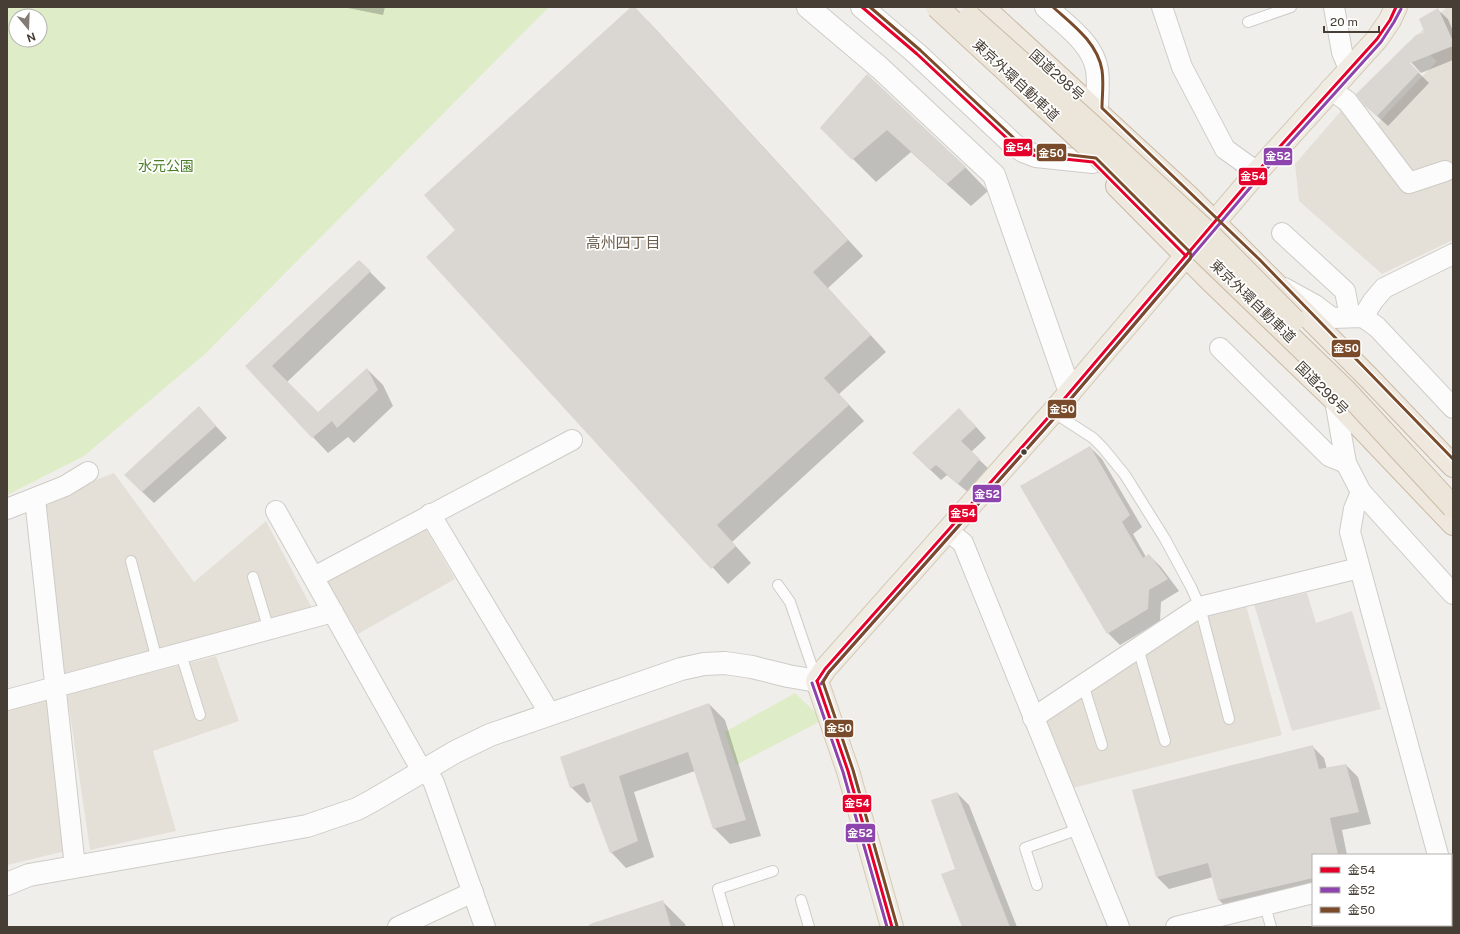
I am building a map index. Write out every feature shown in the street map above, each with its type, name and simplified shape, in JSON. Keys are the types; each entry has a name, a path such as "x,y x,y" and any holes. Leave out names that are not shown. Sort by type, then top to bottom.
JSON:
{"highway":[{"name":"国道298号","path":"927,7 952,28 1094,162 1186,256 1335,400 1453,524"},
{"name":"東京外環自動車道","path":"937,7 1196,246 1346,391 1453,507"},
{"name":"東京外環自動車道","path":"959,7 1090,124 1207,232 1354,382 1453,487"},
{"name":"国道298号","path":"983,7 1096,110 1214,222 1453,466"}],"main road":[{"path":"892,927 848,770 817,681 825,670 1053,412 1257,172 1330,89 1377,39 1390,20 1396,7"}],"street":[{"path":"808,7 880,68 994,175 1070,392"},
{"path":"862,7 918,54 1013,144 1023,151 1036,156 1094,162"},
{"path":"1046,7 1090,50 1097,70 1096,110"},
{"path":"1162,7 1182,67 1225,149 1257,172"},
{"path":"1334,7 1342,52 1349,69"},
{"path":"1330,89 1346,101 1409,183 1445,171"},
{"path":"1282,233 1345,291 1356,317"},
{"path":"1356,317 1384,288 1453,254"},
{"path":"1275,283 1315,305 1332,318 1356,317 1377,327 1453,408"},
{"path":"1220,348 1329,456 1346,463"},
{"path":"1335,400 1346,463 1361,492 1453,594"},
{"path":"314,577 430,514 572,440"},
{"path":"7,509 65,486 88,472"},
{"path":"1361,492 1354,509 1350,532 1438,854"},
{"path":"35,499 75,867"},
{"path":"276,511 424,770 434,784 485,927"},
{"path":"430,514 550,714"},
{"path":"948,531 963,543 1119,927"},
{"path":"1033,718 1200,608 1359,568"},
{"path":"7,700 333,612"},
{"path":"7,884 29,875 307,826 356,809 455,752 490,735 681,669 704,664 725,663 752,667 788,676 817,681"},
{"path":"398,927 473,892"},
{"path":"1176,927 1312,893"}],"lane":[{"path":"1248,22 1292,7"},
{"path":"1053,412 1093,438 1103,448 1125,475 1165,539 1191,587 1200,608 1230,719"},
{"path":"131,561 157,660"},
{"path":"253,577 269,630"},
{"path":"778,585 790,602 817,681"},
{"path":"1138,648 1164,741"},
{"path":"181,654 200,715"},
{"path":"1083,684 1102,745"},
{"path":"1037,885 1025,848 1079,829"},
{"path":"729,927 718,889 774,871"},
{"path":"801,900 809,927"},
{"path":"1266,905 1271,927"}],"shaded area":[{"path":"1447,7 1453,7 1453,240 1382,274 1299,201 1295,164 1348,103 1375,126 1437,61 1412,40"},
{"path":"114,473 194,582 266,521 314,612 65,675 45,499"},
{"path":"424,526 455,579 358,634 325,580"},
{"path":"1307,593 1316,623 1352,611 1381,709 1292,731 1254,604"},
{"path":"1246,605 1282,735 1069,789 1042,721 1207,613"},
{"path":"216,656 239,721 153,751 176,831 90,850 67,694"},
{"path":"53,698 66,851 7,865 7,708"}],"green space":[{"name":"水元公園","path":"7,7 549,7 204,355 84,456 7,495"},
{"path":"795,693 823,720 736,765 725,732"}],"building":[{"path":"631,7 635,7 848,240 813,272 871,335 824,378 849,405 717,525 736,546 711,569 426,257 455,230 424,195"},
{"path":"1438,8 1453,41 1453,46 1410,63 1419,72 1377,116 1365,106 1356,94 1416,35 1425,33 1419,19"},
{"path":"867,74 966,167 947,184 887,130 852,160 820,128"},
{"path":"359,260 371,271 272,366 318,412 367,368 378,390 337,428 332,421 312,438 245,366"},
{"path":"199,406 216,426 142,492 124,475"},
{"path":"959,408 976,427 961,441 980,459 958,484 936,465 930,470 912,453"},
{"path":"1090,446 1130,515 1122,522 1143,558 1149,554 1168,579 1149,590 1148,609 1107,634 1020,486"},
{"path":"709,703 746,820 713,829 688,752 619,776 638,841 610,853 584,783 570,788 560,757"},
{"path":"1313,745 1319,769 1346,764 1359,812 1330,818 1338,854 1312,854 1312,878 1218,900 1208,863 1156,877 1132,790"},
{"path":"957,792 1010,927 962,927 941,874 955,869 931,800"},
{"path":"663,900 671,927 591,927 590,924"}],"transit line":[{"name":"金54","path":"862,7 917,54 1013,144 1023,151 1036,156 1093,162 1186,256"},
{"name":"金50","path":"870,7 920,50 1025,147 1037,151 1096,158 1190,252 1191,256 1057,415 829,672 823,682 853,770 897,926"},
{"name":"金50","path":"1053,7 1076,27 1095,51 1102,70 1102,108 1260,260 1453,459"},
{"name":"金54","path":"817,681 825,669 1053,412 1257,172 1377,39 1390,20 1396,7"},
{"name":"金52","path":"821,684 829,672 1057,415 1261,175 1381,42 1401,9"},
{"name":"金54","path":"817,681 848,771 892,927"},
{"name":"金52","path":"812,683 843,772 887,927"}],"district":[{"name":"高州四丁目","path":"623,243"}]}
